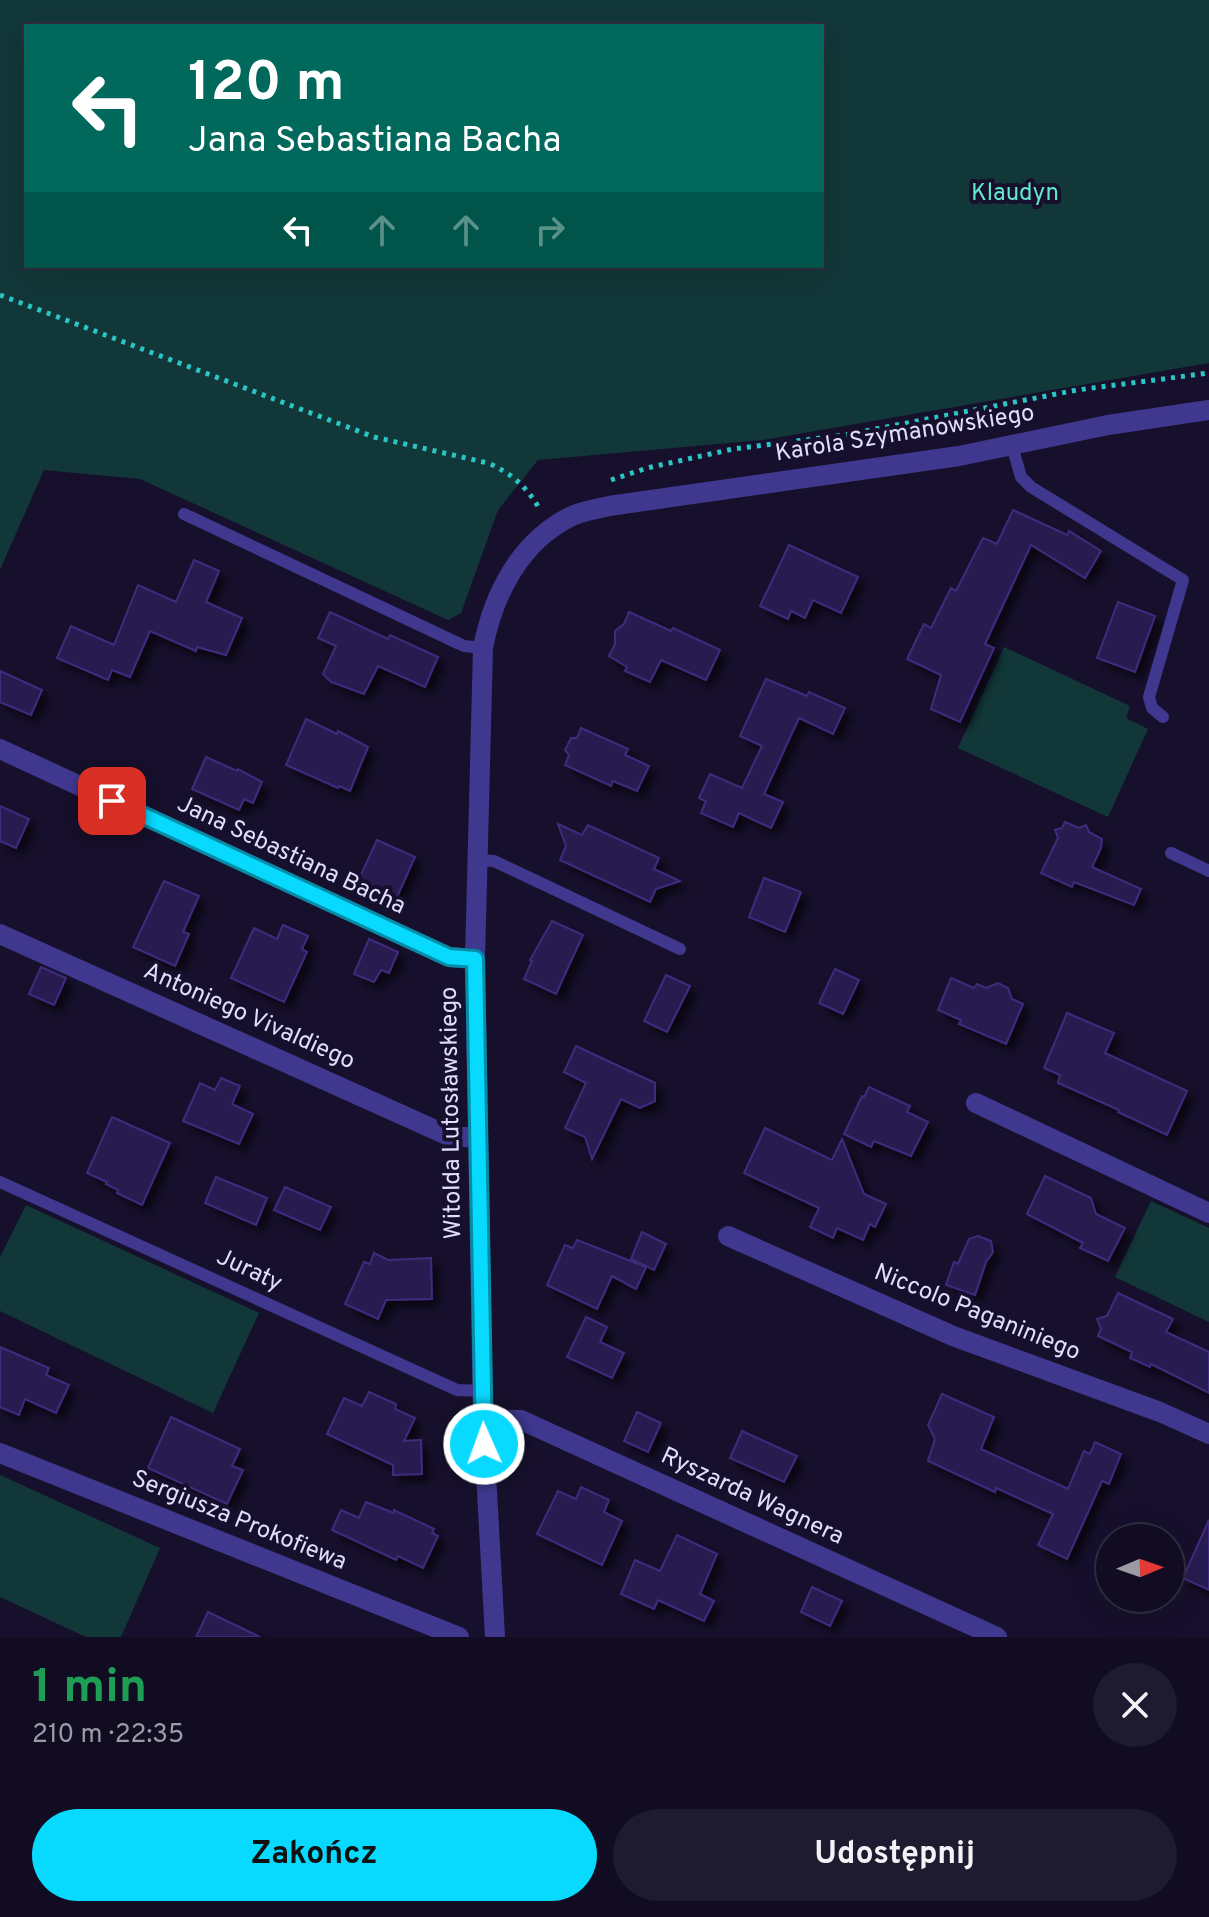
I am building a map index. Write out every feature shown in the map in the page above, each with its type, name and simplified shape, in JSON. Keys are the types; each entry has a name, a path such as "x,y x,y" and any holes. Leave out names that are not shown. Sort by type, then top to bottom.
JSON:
{"street":[{"name":"Karola Szymanowskiego","path":"609,506 900,465 1012,446 1108,425 1209,410"},
{"name":"Witolda Lutosławskiego","path":"495,1637 482,1391 475,959 483,648 495,601 515,565 533,545 572,516 609,506"},
{"name":"Jana Sebastiana Bacha","path":"0,749 449,957 475,959"},
{"name":"Antoniego Vivaldiego","path":"0,934 451,1137 478,1137"},
{"path":"976,1103 1209,1213"},
{"name":"Niccolo Paganiniego","path":"728,1236 953,1336 1160,1412 1209,1434"},
{"name":"Ryszarda Wagnera","path":"483,1419 521,1420 997,1637"},
{"name":"Sergiusza Prokofiewa","path":"0,1453 459,1637"}],"lane":[{"path":"1012,446 1021,477 1031,487 1183,580 1149,697 1152,708 1163,717"},
{"path":"184,514 464,646 483,648"},
{"path":"1171,853 1209,871"},
{"path":"476,860 494,861 680,949"},
{"name":"Juraty","path":"0,1182 457,1390 482,1391"}],"path":[{"path":"0,295 374,437 496,466 519,481 539,507"},
{"path":"698,457 733,449 845,435 1077,390 1209,373"}],"green space":[{"name":"Klaudyn","path":"0,0 1209,0 1209,363 763,440 538,460 498,510 461,613 448,620 140,479 44,470 0,570"},
{"path":"1004,647 1130,706 1126,718 1148,729 1108,817 958,748"},
{"path":"1151,1201 1209,1228 1209,1322 1115,1277"},
{"path":"26,1205 259,1313 213,1413 0,1311 0,1257"},
{"path":"0,1475 160,1548 121,1637 86,1637 0,1597"}],"building":[{"path":"1013,510 1067,535 1069,531 1101,551 1085,578 1031,545 985,644 994,648 960,722 931,709 941,675 907,659 924,624 931,628 951,588 956,591 983,538 997,544"},
{"path":"789,545 858,577 841,613 813,600 805,618 791,611 788,619 760,606"},
{"path":"194,560 219,571 206,602 242,618 226,655 197,647 196,651 150,631 130,677 112,670 108,680 57,658 71,626 114,645 138,585 176,602"},
{"path":"1118,602 1155,616 1135,672 1097,658"},
{"path":"330,612 388,639 390,635 438,657 425,687 378,666 364,694 331,682 323,674 336,646 318,638"},
{"path":"629,612 720,650 706,680 661,660 650,682 625,671 627,667 609,656 615,644 615,631 624,624"},
{"path":"0,671 42,690 31,715 0,702"},
{"path":"766,679 807,696 809,692 845,708 833,734 799,718 764,794 783,802 771,828 739,813 733,827 701,813 706,801 699,798 710,774 742,788 762,746 740,736"},
{"path":"306,719 368,747 350,791 286,765"},
{"path":"581,728 628,749 625,755 649,766 637,791 613,781 611,786 565,765 569,755 565,750 571,738 577,738"},
{"path":"206,757 262,782 253,803 244,799 239,810 192,789"},
{"path":"0,806 29,819 16,848 0,841"},
{"path":"1065,822 1079,828 1086,825 1089,832 1102,839 1092,867 1141,889 1134,905 1074,882 1072,887 1041,873 1058,838 1055,830 1062,828"},
{"path":"558,824 582,835 588,825 659,858 654,869 680,881 656,889 650,902 560,860 566,846"},
{"path":"377,840 415,857 397,897 359,879"},
{"path":"764,878 801,892 785,932 749,917"},
{"path":"164,881 199,896 183,932 189,934 175,966 133,947"},
{"path":"552,921 583,935 556,994 524,979 530,960"},
{"path":"283,925 308,936 302,949 307,952 284,1002 231,978 254,928 277,939"},
{"path":"369,939 398,952 389,973 381,970 374,982 354,974"},
{"path":"41,967 66,978 54,1005 29,994"},
{"path":"835,969 859,980 843,1014 819,1003"},
{"path":"666,975 690,986 667,1032 644,1021"},
{"path":"951,978 974,988 977,984 986,988 998,983 1008,988 1012,999 1023,1004 1006,1044 959,1024 961,1020 938,1010"},
{"path":"1067,1013 1114,1033 1105,1053 1187,1091 1167,1135 1058,1083 1060,1075 1044,1068"},
{"path":"576,1046 655,1083 655,1101 640,1108 621,1099 592,1159 585,1137 565,1128 586,1083 564,1072"},
{"path":"221,1078 240,1086 232,1104 253,1114 239,1144 183,1121 200,1083 215,1090"},
{"path":"869,1087 910,1106 907,1112 928,1122 911,1156 874,1141 871,1147 844,1134"},
{"path":"112,1117 170,1143 142,1205 87,1173"},
{"path":"765,1128 832,1160 842,1139 864,1194 886,1204 875,1227 870,1224 863,1240 837,1228 833,1238 810,1227 819,1208 744,1173"},
{"path":"1045,1176 1091,1198 1096,1214 1125,1228 1108,1261 1080,1248 1083,1243 1027,1214"},
{"path":"216,1177 267,1198 256,1225 205,1203"},
{"path":"285,1187 331,1207 320,1230 274,1210"},
{"path":"642,1232 666,1244 654,1270 631,1259"},
{"path":"978,1236 991,1241 993,1252 986,1262 975,1295 946,1285 954,1262 958,1264 969,1239"},
{"path":"577,1240 646,1267 636,1289 612,1276 597,1309 547,1285 565,1245 573,1248"},
{"path":"374,1253 388,1260 431,1258 432,1299 386,1300 378,1319 345,1304 364,1262 370,1264"},
{"path":"1118,1293 1173,1319 1166,1332 1209,1352 1209,1393 1151,1364 1150,1367 1130,1358 1132,1352 1098,1336 1101,1329 1097,1319 1107,1316"},
{"path":"586,1317 607,1327 600,1342 624,1353 612,1378 567,1357"},
{"path":"0,1347 49,1368 46,1375 69,1385 56,1413 25,1399 19,1415 0,1407"},
{"path":"369,1392 396,1404 395,1409 415,1418 404,1441 421,1440 422,1474 393,1475 393,1465 327,1434 344,1398 362,1406"},
{"path":"942,1394 994,1417 981,1449 1068,1489 1084,1451 1090,1454 1095,1442 1121,1454 1109,1484 1102,1481 1067,1559 1038,1545 1053,1514 928,1461 935,1439 928,1425"},
{"path":"637,1412 661,1423 648,1452 624,1441"},
{"path":"171,1417 240,1449 232,1466 243,1470 227,1504 148,1468"},
{"path":"742,1431 797,1456 784,1482 730,1458"},
{"path":"581,1487 609,1500 604,1512 622,1521 602,1565 537,1534 558,1491 576,1499"},
{"path":"366,1502 394,1513 394,1510 434,1529 432,1533 438,1536 423,1568 398,1556 396,1560 332,1530 341,1510 359,1518"},
{"path":"1209,1520 1209,1590 1184,1576"},
{"path":"677,1535 717,1554 700,1594 714,1601 704,1621 658,1600 654,1609 621,1594 635,1560 660,1571"},
{"path":"812,1587 842,1601 830,1626 801,1612"},
{"path":"208,1612 260,1637 196,1637"}],"route":[{"path":"112,801 449,957 475,959 484,1444"}]}
